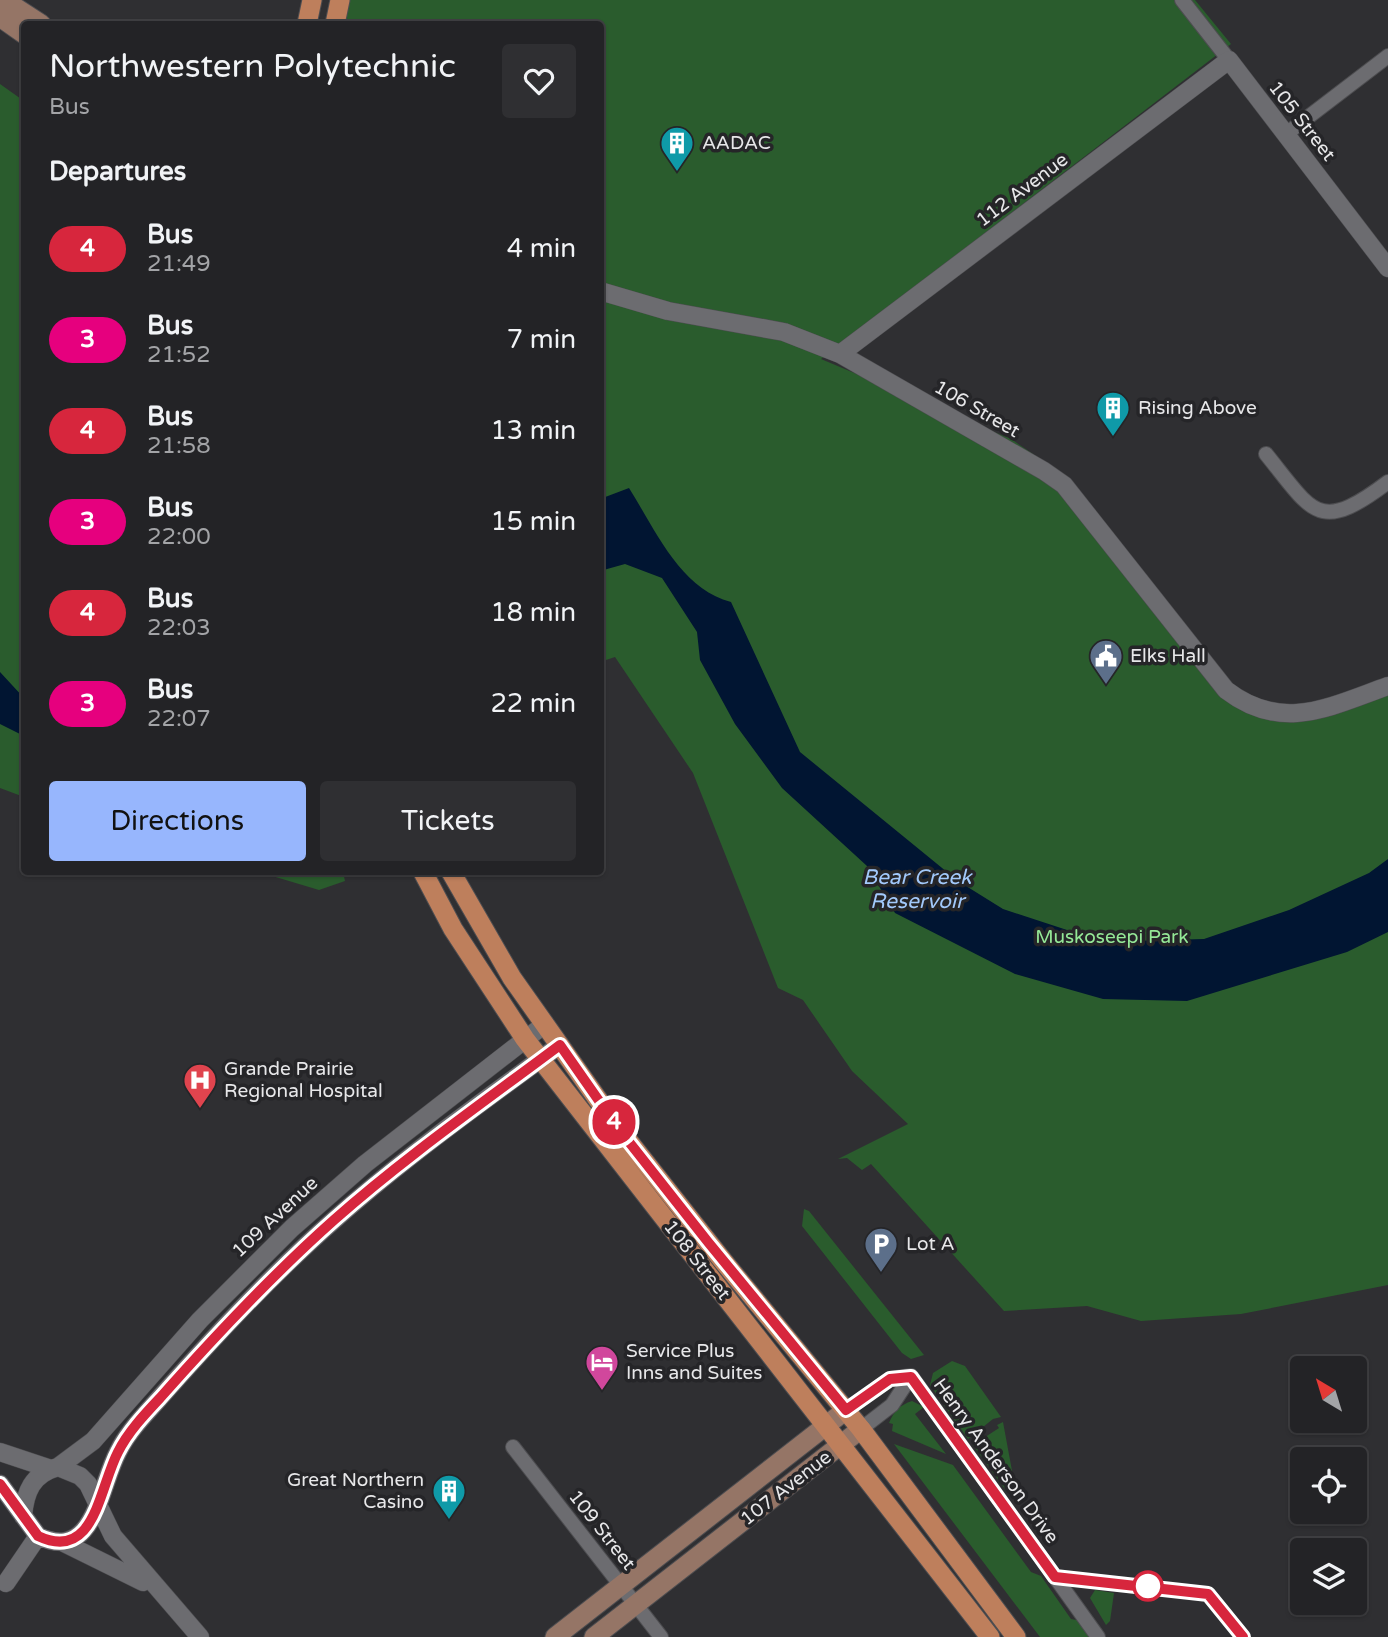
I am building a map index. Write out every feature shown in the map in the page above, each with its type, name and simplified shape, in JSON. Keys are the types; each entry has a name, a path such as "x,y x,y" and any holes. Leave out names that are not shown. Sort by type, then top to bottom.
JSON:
{"main road":[{"path":"4,0 36,21"},
{"path":"308,21 312,0"},
{"path":"336,21 340,0"},
{"path":"0,18 21,32"},
{"name":"108 Street","path":"425,875 453,929 524,1039 990,1637"},
{"name":"108 Street","path":"453,875 495,951 560,1045 667,1190 861,1429 1016,1637"},
{"name":"107 Avenue","path":"555,1637 846,1410"},
{"name":"107 Avenue","path":"594,1637 861,1429"}],"street":[{"name":"105 Street","path":"1182,0 1388,267"},
{"path":"1286,134 1388,56"},
{"name":"112 Avenue","path":"840,354 1229,60"},
{"name":"106 Street","path":"604,292 667,311 784,332 840,354 1064,485 1226,690 1242,702 1267,712 1300,714 1388,686"},
{"path":"1266,454 1308,506 1329,513 1358,505 1388,482"},
{"name":"109 Avenue","path":"55,1468 93,1441 200,1320 292,1228 365,1164 545,1024"},
{"path":"62,1542 72,1540 88,1528 119,1449 138,1422 280,1270 373,1187 560,1045"},
{"path":"846,1410 890,1379 911,1377"},
{"name":"107 Avenue","path":"861,1429 892,1405 911,1377"},
{"name":"Henry Anderson Drive","path":"911,1377 1098,1637"},
{"name":"109 Street","path":"513,1447 662,1637"},
{"path":"0,1452 80,1476 97,1501 113,1536 200,1637"},
{"path":"23,1517 25,1496 31,1484 55,1468"},
{"path":"0,1484 38,1536 62,1542 136,1577 169,1600"},
{"path":"6,1583 38,1536"}],"green space":[{"name":"Muskoseepi Park","path":"340,0 1195,0 1231,44 821,359 1011,439 1042,460 1133,563 1217,680 1278,711 1320,704 1388,682 1388,1285 1241,1314 1141,1321 1087,1306 1004,1311 871,1164 862,1170 847,1158 838,1159 908,1124 852,1071 803,1000 778,988 693,773 615,657 604,661 604,21 336,21"},
{"path":"0,84 21,99 21,796 0,788"},
{"path":"269,875 344,875 345,881 319,890"},
{"path":"804,1209 809,1211 924,1355 911,1359 902,1353 802,1226"},
{"path":"952,1361 965,1366 1001,1417 993,1419 968,1439 930,1385 933,1373"},
{"path":"912,1401 924,1407 915,1414 946,1454 892,1431 893,1424 889,1423 893,1415"},
{"path":"1003,1422 1015,1487 1007,1492 973,1445 999,1428 997,1425"},
{"path":"894,1444 953,1465 1031,1572 1041,1576 1071,1619 1081,1621 1091,1637 1040,1637"},
{"path":"1095,1590 1114,1593 1110,1621 1106,1625 1090,1598"}],"water":[{"name":"Bear Creek Reservoir","path":"629,488 659,539 683,571 713,595 731,602 800,752 958,881 1003,909 1067,930 1131,941 1204,939 1289,910 1369,873 1388,859 1388,932 1347,952 1187,1001 1103,999 1015,974 895,913 867,866 782,788 735,724 700,660 697,632 662,578 625,564 604,570 604,497"},
{"path":"0,672 21,695 21,734 0,724"}],"bus line":[{"name":"4","path":"0,1484 11,1497 30,1530 38,1536 45,1540 62,1542 80,1535 93,1519 106,1478 127,1437 244,1307 334,1219 560,1045 618,1128 846,1410 890,1379 911,1377 1055,1577 1208,1594 1243,1637"}],"place":[{"name":"AADAC","path":"677,173"},
{"name":"Rising Above","path":"1113,438"},
{"name":"Elks Hall","path":"1106,686"},
{"name":"Grande Prairie Regional Hospital","path":"200,1110"},
{"name":"Lot A","path":"881,1274"},
{"name":"Service Plus Inns and Suites","path":"602,1392"},
{"name":"Great Northern Casino","path":"449,1521"}]}
